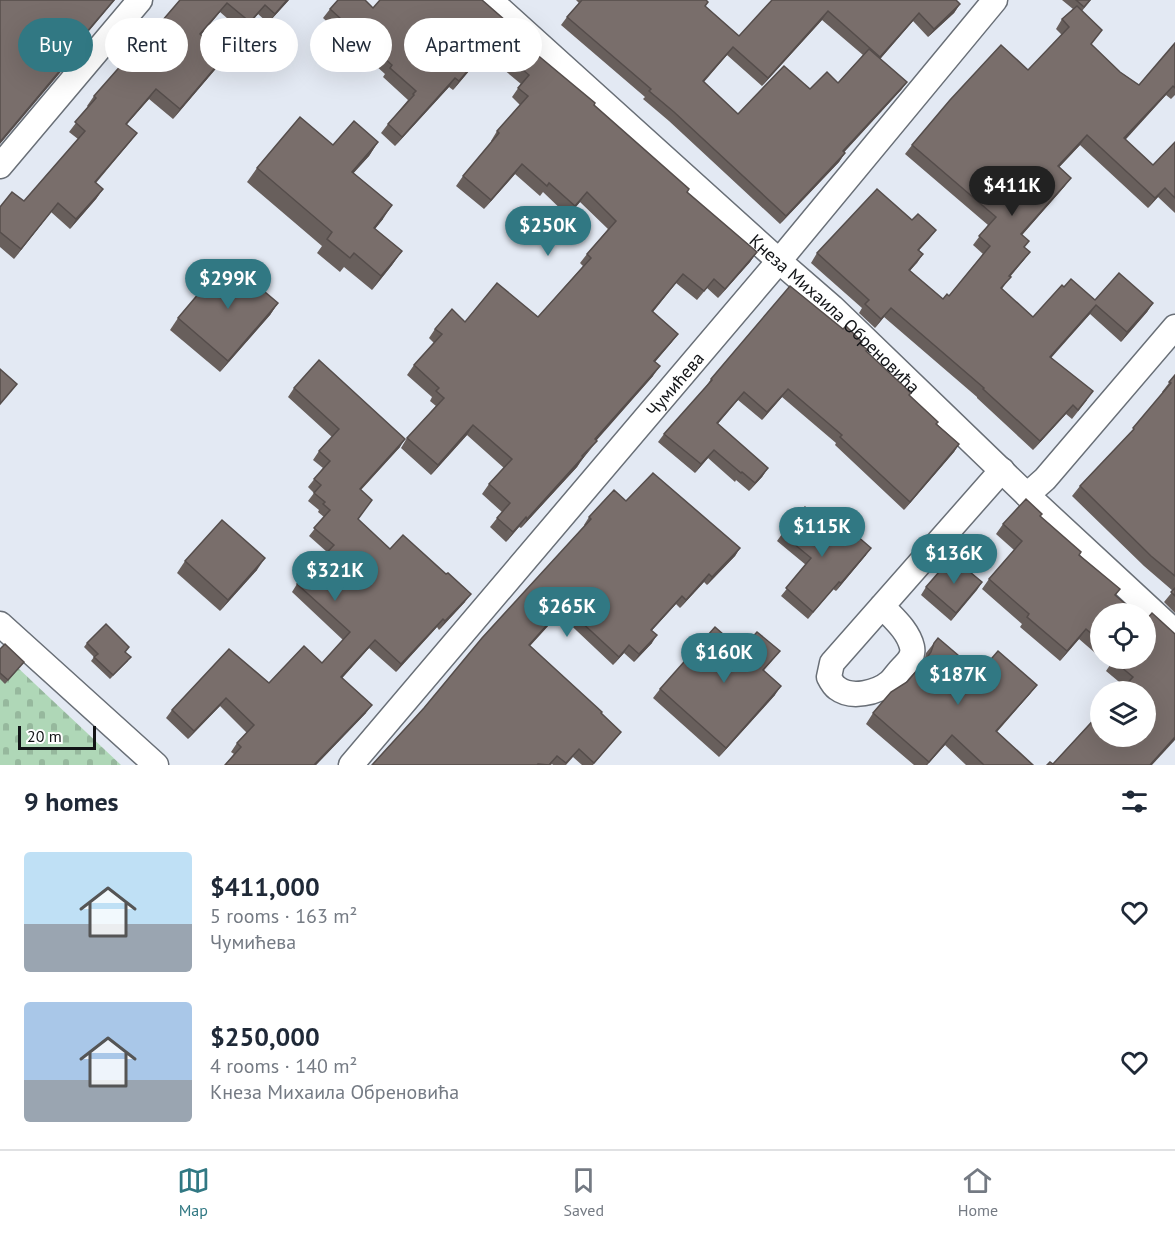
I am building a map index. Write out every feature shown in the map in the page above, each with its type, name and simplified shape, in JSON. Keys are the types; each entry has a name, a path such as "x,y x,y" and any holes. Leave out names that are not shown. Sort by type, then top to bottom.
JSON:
{"street":[{"path":"0,166 140,0"},
{"name":"Кнеза Михаила Обреновића","path":"490,0 832,307 1027,495 1175,632"},
{"name":"Чумићева","path":"351,765 779,261 995,0"},
{"path":"1027,495 1045,479 1175,327"},
{"path":"882,606 1002,470"},
{"path":"0,624 156,765"}],"green space":[{"path":"0,651 121,765 0,765"}],"building":[{"path":"0,0 114,0 93,25 93,18 18,18 18,72 59,72 0,142"},
{"path":"180,0 287,0 275,14 265,5 254,18 245,18 227,3 214,18 200,18 200,72 211,72 180,109 156,89 126,124 137,133 95,182 103,189 76,219 58,203 21,249 0,232 0,207 12,192 24,201 85,131 75,122 115,72 188,72 188,18 165,18"},
{"path":"338,0 365,0 373,8 380,0 482,0 502,18 404,18 404,72 467,72 459,81 455,78 402,137 388,124 416,91 392,70 392,18 340,18 330,9"},
{"path":"582,0 706,0 708,2 705,6 739,36 772,0 956,0 960,4 934,29 919,13 880,57 828,11 768,78 733,47 703,81 738,114 784,66 810,89 827,72 838,83 869,49 907,82 786,216 649,91 651,89 567,17"},
{"path":"1076,0 1090,0 1084,7"},
{"path":"1077,6 1102,30 1091,44 1120,72 1139,85 1175,43 1175,88 1173,86 1124,138 1153,165 1175,142 1175,198 1165,188 1155,198 1087,135 1058,166 1071,178 1021,234 1029,241 1024,247 1030,252 1001,288 1033,317 1062,285 1064,287 1071,279 1095,300 1119,273 1153,303 1127,332 1096,305 1050,357 1093,391 1078,410 1073,405 1040,441 984,388 891,308 881,319 865,304 869,300 817,253 877,189 912,220 918,214 936,230 918,250 923,254 909,270 943,299 947,294 949,296 990,246 979,236 996,217 912,145 1001,45 1028,70 1069,27 1062,19"},
{"path":"542,59 595,103 594,105 689,189 687,192 757,252 725,289 714,279 704,291 683,274 652,311 678,334 654,361 660,366 595,439 597,441 583,457 513,532 497,518 510,503 489,484 512,459 473,425 438,465 407,438 444,398 436,391 439,388 414,365 442,334 435,329 452,309 465,322 497,283 538,317 591,258 587,254 616,221 587,192 575,206 549,183 547,186 522,164 491,200 463,176 499,133 497,131 528,96 518,88 529,75 525,72 542,72"},
{"path":"300,117 333,145 354,121 378,142 352,172 392,205 374,228 402,251 381,276 354,253 350,258 327,239 332,232 257,168"},
{"path":"227,260 278,303 228,361 178,318"},
{"path":"790,286 843,329 846,326 862,342 860,344 868,350 866,351 911,393 909,395 938,422 936,424 959,444 910,502 840,437 842,435 788,389 767,412 744,392 717,423 768,468 755,483 714,450 701,464 664,434"},
{"path":"319,360 405,439 360,489 372,500 358,519 390,549 403,535 471,594 445,621 443,619 401,664 375,640 341,677 372,705 314,765 225,765 241,747 237,743 254,725 226,698 194,731 172,710 229,649 269,683 304,646 322,663 350,632 297,584 334,545 314,528 330,510 323,504 325,502 314,493 321,485 314,479 330,461 319,451 339,429 294,388"},
{"path":"0,369 17,384 0,404"},
{"path":"1175,375 1175,576 1151,556 1080,486 1134,429"},
{"path":"653,473 740,548 712,577 709,574 686,600 682,596 651,630 657,635 639,654 629,645 619,657 564,606 529,645 621,732 594,763 579,749 566,763 557,756 549,765 372,765 424,708 482,638 591,519 589,517 614,490 626,501"},
{"path":"1026,499 1042,514 1040,516 1081,552 1079,555 1120,589 1115,595 1124,603 1090,603 1090,632 1086,629 1067,651 1027,617 1029,614 989,579 1022,541 1003,524"},
{"path":"805,507 842,537 849,529 871,548 813,612 786,588 811,558 782,534"},
{"path":"222,520 265,558 228,600 185,561"},
{"path":"952,557 982,582 956,613 926,587"},
{"path":"1156,617 1175,634 1175,737 1150,765 1047,765 1050,762 1053,764 1090,724 1090,747 1156,747 1156,681 1129,681 1133,677 1124,669 1156,669"},
{"path":"106,624 129,647 125,652 131,657 113,675 94,657 98,654 87,643"},
{"path":"715,627 741,650 757,632 780,651 763,670 781,686 726,748 660,689"},
{"path":"938,638 979,673 998,651 1037,685 996,731 1033,765 984,765 952,735 929,762 873,713 891,692 907,682 924,662"},
{"path":"5,644 24,662 8,680 0,673 0,649"}]}
